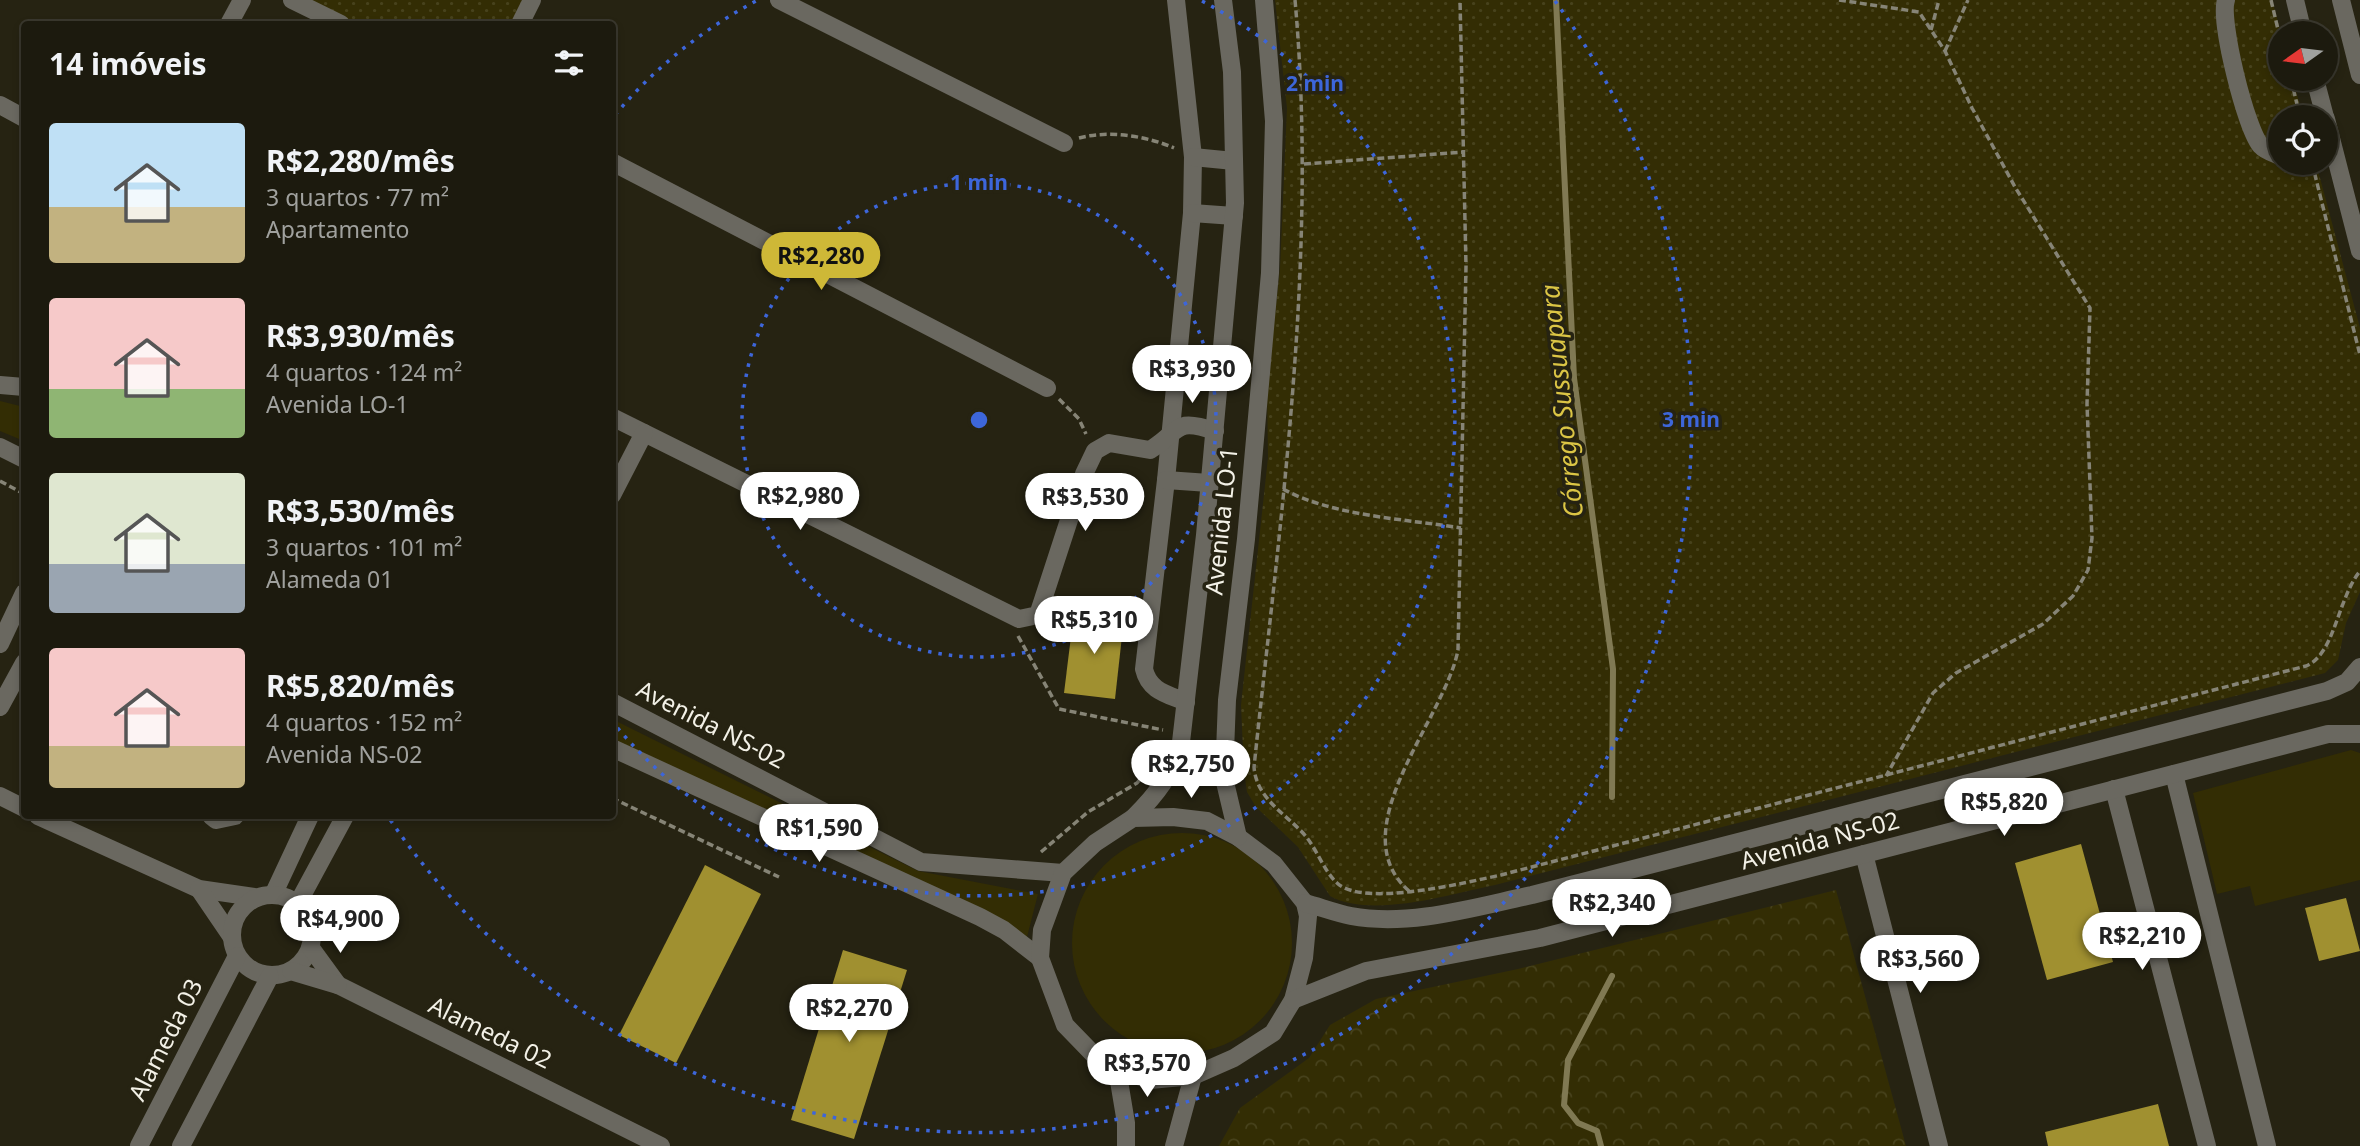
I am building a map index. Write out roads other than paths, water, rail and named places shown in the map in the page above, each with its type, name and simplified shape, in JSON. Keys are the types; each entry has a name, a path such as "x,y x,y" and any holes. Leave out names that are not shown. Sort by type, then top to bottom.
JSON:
{"street":[{"path":"231,21 242,0"},
{"path":"292,0 335,21"},
{"path":"522,21 532,0"},
{"path":"779,0 1064,143"},
{"path":"1176,0 1193,157 1192,213 1144,669 1151,685 1178,699"},
{"name":"Avenida LO-1","path":"1063,873 1095,843 1133,818 1160,790 1174,767 1181,742 1178,699 1209,483 1234,216 1232,72 1223,0"},
{"name":"Avenida LO-1","path":"1238,836 1224,778 1227,700 1246,540 1270,273 1274,121 1264,0"},
{"path":"2226,0 2225,24 2247,117 2262,148 2268,151"},
{"path":"2295,0 2301,21"},
{"path":"2341,0 2360,75"},
{"path":"0,105 21,116"},
{"path":"1193,157 1234,161"},
{"path":"616,164 1047,388"},
{"path":"2337,175 2360,251"},
{"path":"1192,213 1234,216"},
{"path":"0,385 21,387"},
{"path":"616,419 1019,620 1038,615 1084,474 1095,451 1109,443 1150,450 1171,431 1191,424 1215,431"},
{"path":"616,487 644,433"},
{"path":"0,446 21,456"},
{"path":"1166,480 1209,483"},
{"path":"0,644 21,599"},
{"name":"Avenida NS-02","path":"1305,903 1352,916 1413,917 1558,888 2327,691 2347,682 2360,667"},
{"path":"0,707 21,668"},
{"name":"Avenida NS-02","path":"616,704 921,862 1063,873"},
{"name":"Avenida NS-02","path":"1293,1000 1375,969 1482,951 1567,931 2328,734 2360,734"},
{"path":"616,750 980,917 1004,930 1040,958"},
{"path":"2174,774 2267,1146"},
{"path":"2114,789 2207,1146"},
{"path":"0,796 21,808"},
{"path":"0,809 21,810"},
{"path":"1063,873 1042,930 1040,958 1065,1025 1096,1057 1117,1069 1150,1080 1193,1076 1234,1058 1273,1033 1293,1000 1304,958 1308,916 1305,903 1273,864 1238,836 1207,821 1133,818"},
{"path":"45,819 199,889 254,897 274,893 298,903 312,927 311,948 303,962 291,971 270,976 245,966 237,956 231,936 199,889"},
{"path":"274,893 309,819"},
{"path":"298,903 343,819"},
{"path":"1864,854 1939,1146"},
{"path":"231,936 237,915 254,897"},
{"name":"Alameda 02","path":"311,948 338,985 661,1146"},
{"name":"Alameda 03","path":"139,1146 237,956"},
{"path":"291,971 338,985"},
{"path":"181,1146 270,976"},
{"path":"1117,1069 1126,1124 1126,1146"},
{"path":"1174,1146 1193,1076"}],"waterway":[{"name":"Córrego Sussuapara","path":"1556,0 1574,378 1613,669 1612,797"},
{"name":"Córrego Sussuapara","path":"1601,1146 1597,1131 1578,1123 1564,1105 1568,1060 1612,976"}]}
